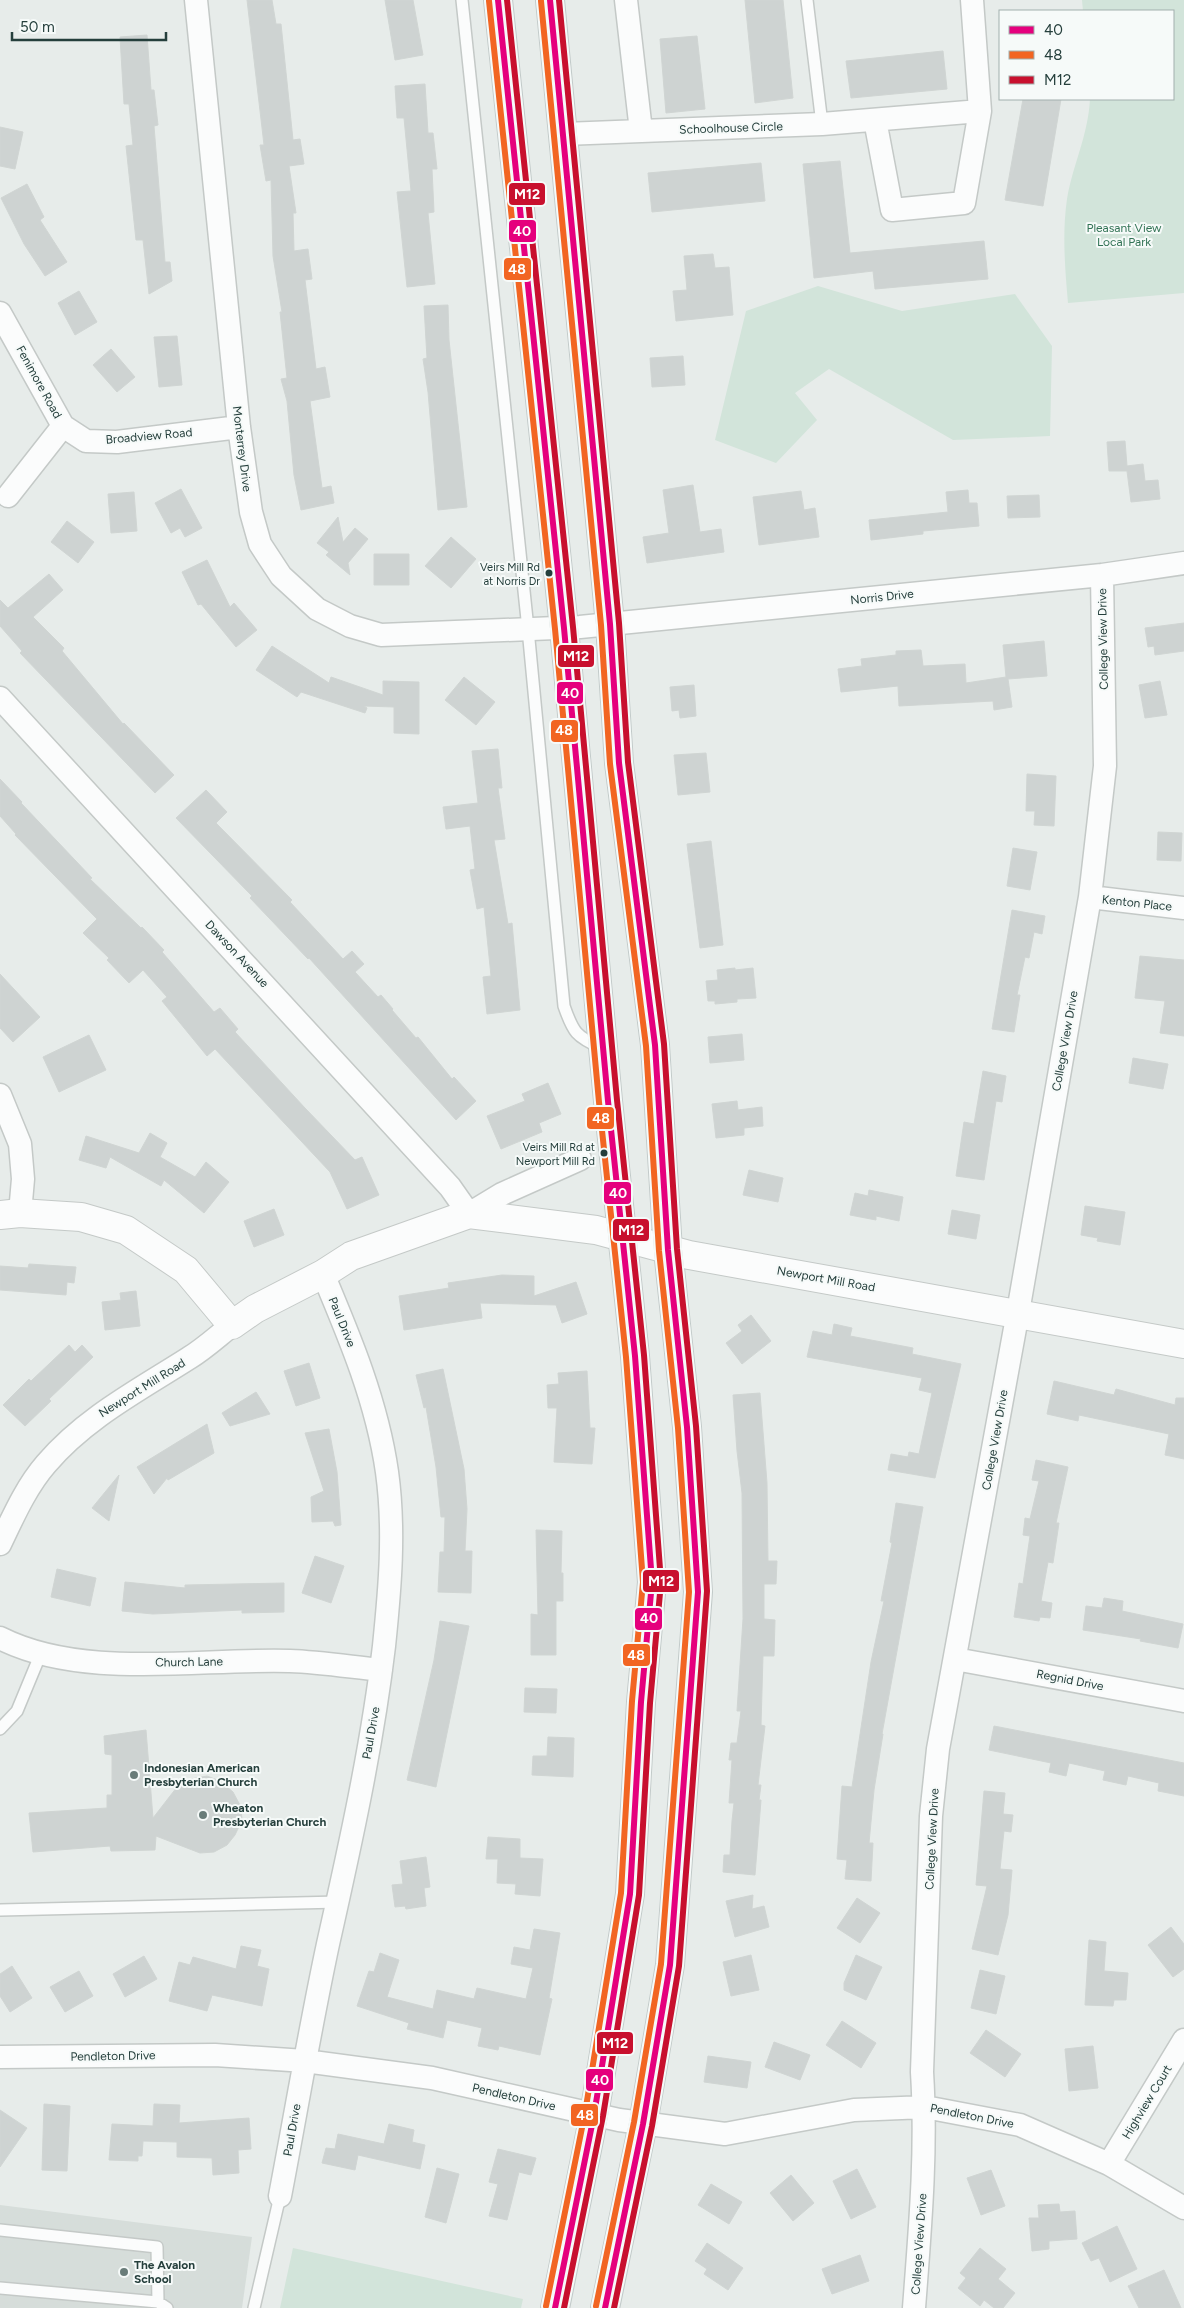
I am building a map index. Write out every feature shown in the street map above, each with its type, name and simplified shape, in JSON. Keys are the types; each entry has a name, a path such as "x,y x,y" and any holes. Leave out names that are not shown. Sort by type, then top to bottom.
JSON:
{"main road":[{"path":"498,0 572,627 603,1049 635,1356 652,1582 642,1702 630,1894 594,2115 555,2308"},
{"path":"550,0 610,624 619,763 655,1045 668,1250 687,1427 698,1592 670,1965 643,2124 605,2308"}],"street":[{"name":"Monterrey Drive","path":"196,0 239,427 251,512 260,544 281,576 317,609 350,626 381,635 572,627"},
{"path":"626,0 641,131"},
{"path":"875,120 892,210 964,203 980,111 972,0"},
{"name":"Schoolhouse Circle","path":"564,134 822,124 980,111"},
{"name":"Fenimore Road","path":"0,313 63,426"},
{"name":"Broadview Road","path":"63,426 86,441 117,442 239,427"},
{"path":"8,496 63,426"},
{"name":"Norris Drive","path":"572,627 1102,575 1184,563"},
{"name":"College View Drive","path":"914,2308 924,2187 925,2107 922,2072 931,1816 938,1749 1018,1312 1090,897 1105,766 1102,575"},
{"name":"Dawson Avenue","path":"0,698 450,1186 469,1214"},
{"name":"Kenton Place","path":"1090,897 1184,908"},
{"path":"0,1095 20,1144 23,1179 10,1214 81,1217 126,1230 186,1270 232,1325"},
{"name":"Newport Mill Road","path":"0,1544 9,1504 45,1464 93,1420 143,1385 191,1357 255,1309 323,1274 351,1256 469,1214 502,1194 580,1159"},
{"name":"Newport Mill Road","path":"469,1214 596,1230 668,1250 1018,1312 1184,1344"},
{"name":"Paul Drive","path":"280,2196 305,2061 339,1902 374,1723 391,1584 391,1528 387,1472 372,1398 345,1324 323,1274"},
{"name":"Church Lane","path":"0,1638 12,1644 41,1652 101,1663 290,1661 381,1670"},
{"name":"Regnid Drive","path":"955,1659 1184,1701"},
{"name":"Highview Court","path":"1110,2164 1184,2040"},
{"name":"Pendleton Drive","path":"0,2057 214,2055 305,2061 432,2078 594,2115 643,2124 725,2134 854,2110 925,2107 1020,2125 1110,2164 1184,2208"}],"lane":[{"path":"462,0 528,629 564,1006 573,1030 582,1040 603,1049"},
{"path":"807,0 822,124"},
{"path":"0,1729 17,1711 41,1652"},
{"path":"0,1910 339,1902"},
{"path":"254,2308 280,2196"},
{"path":"0,2230 157,2247 162,2305 0,2288"}],"shaded area":[{"name":"The Avalon School","path":"0,2205 252,2237 242,2308 0,2308"}],"green space":[{"name":"Pleasant View Local Park","path":"1082,0 1184,0 1184,293 1068,303 1065,212 1089,112 1090,100 1174,100 1174,10 1083,10"},
{"path":"818,286 902,311 1015,294 1052,346 1050,436 953,440 829,369 795,393 817,420 776,463 715,440 746,311"},
{"path":"293,2248 523,2299 521,2308 280,2308"}],"building":[{"path":"247,0 272,0 276,24 281,24 293,140 300,139 304,164 289,166 296,213 293,213 294,251 308,249 312,279 305,280 316,369 325,367 330,397 310,401 322,488 331,486 334,503 301,510 294,475 287,401 281,379 287,378 280,312 282,312 273,256 271,180 266,181 260,145 264,145"},
{"path":"385,0 413,0 423,55 395,60"},
{"path":"745,0 783,0 793,98 755,103"},
{"path":"147,35 151,90 154,90 158,125 154,126 165,262 170,262 172,281 149,294 143,240 136,240 126,146 133,145 129,104 124,104 120,37"},
{"path":"697,36 705,109 666,113 660,39"},
{"path":"943,51 947,89 851,98 846,61"},
{"path":"425,84 428,133 433,133 437,169 432,169 434,212 428,213 435,284 407,287 397,192 411,191 404,118 397,118 395,86"},
{"path":"1023,100 1061,100 1043,206 1005,200"},
{"path":"0,127 23,132 15,169 0,166"},
{"path":"840,161 850,253 984,241 988,279 875,289 873,271 814,278 803,164"},
{"path":"761,163 765,201 652,212 648,173"},
{"path":"27,184 44,217 40,220 67,262 45,276 24,244 1,198"},
{"path":"713,254 715,268 729,267 733,315 676,321 673,291 687,290 684,256"},
{"path":"79,291 97,322 75,335 58,303"},
{"path":"448,305 449,340 467,507 438,510 428,392 423,359 427,358 424,306"},
{"path":"177,336 182,385 159,387 154,337"},
{"path":"111,349 135,377 117,392 93,365"},
{"path":"683,356 685,385 652,387 650,358"},
{"path":"1125,441 1127,466 1143,464 1145,481 1158,480 1160,499 1131,502 1127,471 1109,471 1107,442"},
{"path":"693,485 700,532 721,529 724,552 647,563 643,537 669,533 663,490"},
{"path":"181,489 202,528 185,537 180,528 171,533 155,503"},
{"path":"968,490 969,503 977,503 979,526 923,531 923,534 871,540 869,520 948,512 946,492"},
{"path":"801,491 804,510 815,508 819,537 759,545 753,497"},
{"path":"134,492 137,531 111,533 108,494"},
{"path":"1039,495 1040,517 1008,518 1007,496"},
{"path":"338,517 343,542 355,528 368,539 348,563 350,575 326,555 329,552 317,543"},
{"path":"67,521 94,542 78,563 51,542"},
{"path":"451,537 476,559 451,588 425,566"},
{"path":"374,554 409,554 409,585 374,585"},
{"path":"207,560 230,607 234,603 257,630 236,647 201,604 198,605 182,572"},
{"path":"49,574 63,590 33,617 64,648 62,651 123,724 174,775 155,793 20,653 22,651 0,626 0,600 8,608"},
{"path":"1184,623 1184,651 1155,655 1154,646 1148,647 1145,628"},
{"path":"1044,641 1047,676 1008,679 1012,707 994,710 993,701 899,706 898,686 841,692 838,669 862,666 861,659 896,655 896,651 921,650 923,666 965,664 966,683 1006,677 1003,645"},
{"path":"272,646 329,683 331,677 383,695 383,681 419,682 419,734 394,733 394,707 364,706 367,708 365,713 301,692 297,697 256,670"},
{"path":"464,677 495,702 476,725 445,700"},
{"path":"1160,681 1167,715 1145,718 1139,685"},
{"path":"694,685 696,716 680,718 679,710 672,711 670,687"},
{"path":"498,749 502,788 498,788 505,839 494,840 508,924 512,923 520,1010 487,1014 483,977 491,976 484,907 477,909 470,870 475,869 470,826 446,829 443,807 478,803 472,751"},
{"path":"706,753 710,792 678,795 674,755"},
{"path":"1027,774 1056,776 1054,826 1034,825 1035,811 1026,811"},
{"path":"0,779 92,878 90,879 164,950 162,952 214,1012 220,1008 238,1029 235,1032 305,1108 355,1160 362,1157 379,1195 347,1209 330,1172 215,1049 207,1056 162,1001 167,997 143,970 129,983 107,960 109,958 83,933 97,919 15,835 0,816"},
{"path":"206,790 227,812 216,823 292,900 290,902 343,959 352,951 364,964 355,972 378,997 381,995 452,1079 454,1077 476,1101 456,1120 309,958 250,898 252,896 176,818"},
{"path":"1158,832 1182,833 1181,861 1157,860"},
{"path":"711,841 723,945 700,948 687,844"},
{"path":"1013,848 1037,852 1030,890 1007,886"},
{"path":"1012,910 1045,916 1042,934 1034,932 1029,958 1025,957 1017,995 1020,995 1014,1032 992,1029"},
{"path":"1140,956 1184,960 1184,1036 1160,1033 1165,1001 1135,998"},
{"path":"735,968 735,970 753,968 756,998 737,999 737,1002 715,1004 715,1001 708,1001 706,981 718,980 717,970"},
{"path":"0,974 40,1017 13,1042 0,1028"},
{"path":"742,1034 744,1060 710,1063 708,1037"},
{"path":"89,1035 106,1070 59,1092 43,1057"},
{"path":"1133,1058 1168,1064 1163,1089 1129,1083"},
{"path":"983,1071 1006,1076 1002,1102 996,1101 984,1180 956,1176 964,1122 974,1124"},
{"path":"548,1083 561,1114 539,1123 542,1132 501,1149 487,1116 525,1101 522,1094"},
{"path":"737,1101 738,1110 762,1107 763,1126 744,1128 744,1135 716,1138 712,1104"},
{"path":"150,1133 167,1143 160,1157 195,1177 206,1162 229,1182 204,1213 164,1180 161,1186 110,1157 106,1168 79,1160 86,1136 139,1153"},
{"path":"749,1170 783,1178 778,1202 743,1195"},
{"path":"869,1190 903,1197 899,1221 876,1216 876,1220 850,1215 855,1193 868,1196"},
{"path":"1085,1206 1125,1212 1120,1245 1097,1241 1098,1238 1081,1235"},
{"path":"274,1209 284,1235 254,1247 244,1221"},
{"path":"952,1210 980,1215 976,1239 948,1234"},
{"path":"29,1264 76,1267 74,1283 67,1282 66,1295 0,1290 0,1266 28,1268"},
{"path":"502,1275 534,1276 534,1296 576,1282 587,1314 562,1323 556,1305 480,1303 482,1318 404,1330 399,1296 449,1288 448,1283"},
{"path":"136,1291 140,1326 105,1330 102,1302 121,1300 120,1293"},
{"path":"751,1315 771,1341 742,1364 726,1343 742,1331 738,1325"},
{"path":"834,1324 852,1328 850,1336 913,1348 912,1354 961,1364 935,1478 888,1470 891,1454 908,1457 909,1452 919,1454 932,1393 919,1390 922,1378 807,1357 813,1331 832,1335"},
{"path":"69,1345 75,1352 82,1345 93,1357 49,1399 51,1401 25,1426 3,1405 29,1379 31,1381"},
{"path":"309,1363 320,1398 296,1406 284,1371"},
{"path":"443,1369 464,1469 467,1509 465,1551 472,1551 471,1593 438,1592 440,1552 444,1552 445,1517 441,1517 436,1467 426,1407 424,1408 416,1375"},
{"path":"587,1371 590,1428 595,1428 592,1464 554,1462 557,1408 548,1408 547,1385 559,1384 558,1373"},
{"path":"1054,1381 1114,1395 1116,1389 1175,1405 1176,1398 1184,1398 1184,1459 1165,1455 1169,1434 1079,1415 1078,1421 1047,1414"},
{"path":"256,1392 270,1414 230,1426 222,1413"},
{"path":"760,1393 767,1483 768,1561 777,1561 776,1584 764,1584 764,1619 775,1620 774,1656 763,1656 761,1725 765,1726 758,1785 761,1785 759,1800 761,1800 755,1875 723,1872 724,1855 730,1855 734,1803 729,1803 732,1760 729,1760 731,1743 737,1743 741,1711 737,1711 743,1619 742,1493 733,1395"},
{"path":"207,1424 214,1453 168,1480 167,1478 154,1494 137,1467"},
{"path":"329,1429 337,1472 341,1525 335,1526 333,1521 312,1522 311,1497 324,1491 305,1433"},
{"path":"1036,1460 1068,1467 1056,1523 1059,1523 1053,1563 1048,1562 1041,1601 1052,1603 1050,1618 1040,1617 1039,1621 1014,1617 1019,1583 1023,1584 1030,1536 1023,1535 1025,1518 1030,1519 1039,1481 1032,1480"},
{"path":"119,1475 109,1521 92,1508"},
{"path":"896,1503 923,1507 882,1734 874,1790 869,1843 873,1843 871,1881 845,1879 847,1860 837,1859 842,1786 852,1787 871,1662 884,1601 881,1601 892,1543 890,1542"},
{"path":"536,1530 562,1531 561,1573 563,1573 563,1601 556,1601 556,1655 531,1655 531,1614 538,1615"},
{"path":"315,1556 344,1566 331,1603 302,1593"},
{"path":"57,1569 96,1578 90,1606 51,1597"},
{"path":"125,1582 185,1588 185,1585 284,1583 284,1612 242,1613 242,1610 153,1614 122,1611"},
{"path":"1104,1598 1123,1601 1122,1611 1183,1624 1178,1648 1140,1641 1141,1639 1083,1630 1086,1606 1102,1608"},
{"path":"440,1621 469,1626 436,1787 407,1780 434,1660"},
{"path":"525,1688 557,1689 556,1713 524,1712"},
{"path":"994,1726 1184,1763 1184,1796 1158,1791 1159,1783 1128,1776 1126,1785 1103,1780 1105,1771 1069,1763 1066,1776 1049,1772 1051,1763 989,1750"},
{"path":"146,1730 153,1818 177,1787 191,1779 207,1776 220,1781 233,1792 241,1807 242,1820 235,1835 227,1845 214,1852 200,1853 156,1836 155,1850 111,1851 110,1846 33,1852 29,1813 107,1808 107,1795 112,1795 112,1755 105,1754 104,1736"},
{"path":"548,1737 574,1738 573,1777 532,1775 533,1756 547,1756"},
{"path":"984,1791 1005,1793 1003,1814 1013,1815 1011,1832 1004,1831 1000,1869 1012,1870 1008,1915 998,1955 972,1949 987,1886 976,1885"},
{"path":"488,1837 520,1839 520,1858 543,1859 540,1896 515,1894 516,1884 497,1883 498,1859 486,1859"},
{"path":"426,1857 430,1887 424,1888 426,1906 406,1909 405,1906 395,1907 392,1885 403,1884 400,1861"},
{"path":"753,1895 752,1909 764,1906 769,1927 735,1937 726,1901"},
{"path":"857,1898 880,1913 860,1943 837,1928"},
{"path":"1171,1927 1184,1944 1184,1969 1173,1977 1148,1945"},
{"path":"534,1929 560,1933 549,1998 552,1999 540,2055 499,2046 498,2050 478,2046 482,2028 447,2020 443,2038 407,2029 409,2023 357,2006 369,1971 374,1972 380,1953 399,1960 387,1997 433,2009 437,1990 474,1999 477,1988 526,1999 533,1968 511,1964 514,1947 530,1950"},
{"path":"1089,1940 1106,1942 1104,1971 1128,1973 1126,2000 1114,2000 1113,2006 1085,2005"},
{"path":"241,1946 261,1950 257,1966 269,1969 262,2006 212,1995 207,2011 169,2001 179,1962 190,1965 193,1957 236,1969"},
{"path":"751,1955 759,1990 731,1996 723,1962"},
{"path":"856,1955 882,1967 866,2000 844,1990 844,1983"},
{"path":"144,1956 157,1979 125,1997 113,1974"},
{"path":"12,1966 32,1998 10,2012 0,1996 0,1974"},
{"path":"980,1970 1005,1976 996,2014 971,2008"},
{"path":"79,1971 93,1996 65,2012 50,1987"},
{"path":"842,2021 876,2043 861,2068 826,2045"},
{"path":"986,2030 1021,2054 1005,2077 970,2053"},
{"path":"774,2042 810,2055 800,2080 765,2067"},
{"path":"1093,2046 1098,2088 1069,2091 1065,2049"},
{"path":"708,2056 751,2062 747,2088 704,2082"},
{"path":"44,2104 70,2106 67,2171 42,2170"},
{"path":"154,2104 180,2105 179,2123 249,2118 251,2149 238,2150 239,2173 213,2175 212,2158 177,2157 177,2142 143,2141 142,2156 138,2156 138,2161 109,2160 112,2124 153,2126"},
{"path":"0,2110 27,2128 0,2167"},
{"path":"389,2124 414,2130 412,2142 425,2145 420,2169 358,2155 355,2170 322,2163 326,2148 335,2149 338,2134 384,2144"},
{"path":"498,2149 536,2158 531,2175 519,2172 507,2220 489,2216 498,2184 489,2182"},
{"path":"437,2168 459,2174 446,2223 425,2217"},
{"path":"857,2169 876,2207 851,2219 833,2181"},
{"path":"991,2170 1005,2206 981,2215 967,2178"},
{"path":"791,2175 814,2203 793,2221 770,2193"},
{"path":"711,2184 742,2202 729,2224 698,2205"},
{"path":"1059,2204 1060,2212 1075,2211 1077,2239 1049,2241 1049,2249 1032,2251 1029,2218 1039,2218 1038,2205"},
{"path":"1117,2226 1137,2269 1110,2282 1099,2258 1091,2261 1082,2243"},
{"path":"707,2243 743,2268 728,2290 704,2274 707,2269 695,2261"},
{"path":"980,2248 1006,2269 998,2279 1015,2293 1003,2308 994,2308 984,2300 980,2306 958,2288 966,2278 960,2273"},
{"path":"860,2255 869,2281 832,2294 822,2269"},
{"path":"1164,2270 1181,2308 1139,2308 1128,2286"}],"transit line":[{"name":"40","path":"498,0 564,628 608,1101 635,1356 652,1582 641,1702 630,1894 594,2115 555,2308"},
{"name":"M12","path":"507,0 573,627 617,1100 644,1355 661,1582 650,1703 639,1895 603,2116 564,2308"},
{"name":"40","path":"550,0 610,624 619,763 655,1045 668,1250 687,1427 698,1592 670,1965 643,2124 605,2308"},
{"name":"M12","path":"559,0 619,623 628,762 664,1044 677,1249 696,1426 707,1591 679,1966 652,2126 614,2308"},
{"name":"48","path":"489,1 555,629 599,1102 626,1357 643,1582 632,1701 621,1893 585,2113 546,2306"},
{"name":"48","path":"541,1 601,625 610,764 646,1046 659,1251 678,1428 689,1592 661,1964 634,2122 596,2306"}],"place":[{"name":"Veirs Mill Rd at Norris Dr","path":"549,573"},
{"name":"Veirs Mill Rd at Newport Mill Rd","path":"604,1153"},
{"name":"Indonesian American Presbyterian Church","path":"134,1775"},
{"name":"Wheaton Presbyterian Church","path":"203,1815"},
{"name":"The Avalon School","path":"124,2272"}]}
